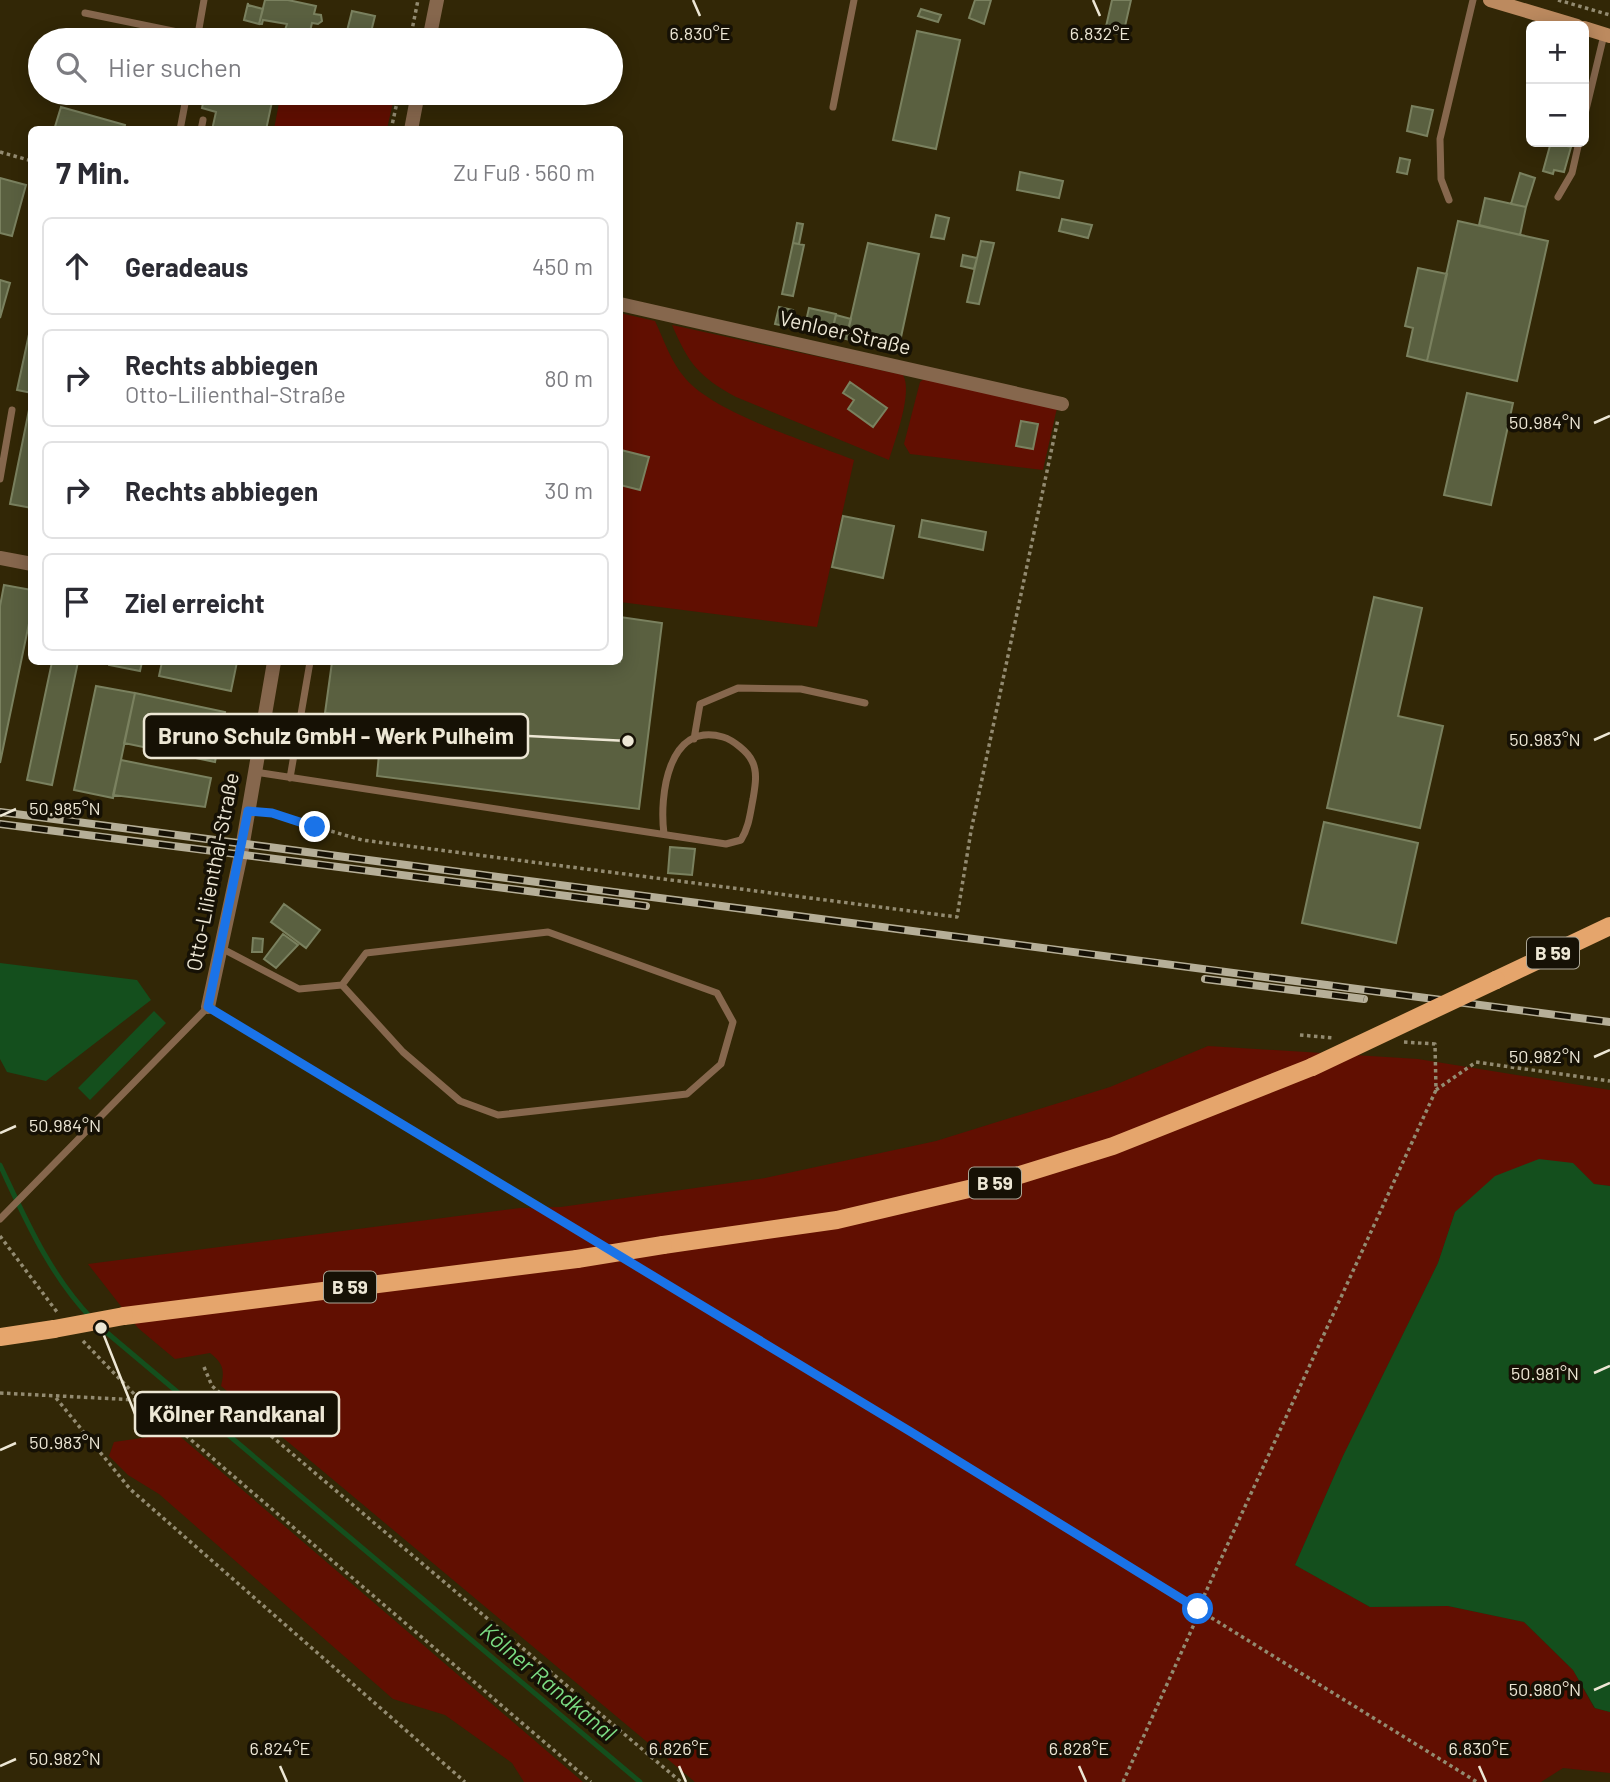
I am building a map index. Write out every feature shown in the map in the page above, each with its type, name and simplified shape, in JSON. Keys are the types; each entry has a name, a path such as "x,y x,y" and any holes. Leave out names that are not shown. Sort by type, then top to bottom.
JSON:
{"main road":[{"path":"1490,0 1560,21"},
{"path":"1589,30 1607,35"},
{"name":"B 59","path":"0,1337 124,1316 577,1259 837,1220 995,1183 1113,1146 1312,1068 1610,926"}],"street":[{"path":"431,28 437,0"},
{"path":"412,126 416,105"},
{"name":"Venloer Straße","path":"623,305 1062,404"},
{"path":"0,558 28,563"},
{"name":"Otto-Lilienthal-Straße","path":"208,1007 248,811 273,665"}],"lane":[{"path":"199,28 204,0"},
{"path":"833,107 854,0"},
{"path":"1449,200 1441,179 1440,139 1473,0"},
{"path":"85,13 152,28"},
{"path":"1589,100 1607,35"},
{"path":"181,126 185,105"},
{"path":"202,126 203,120"},
{"path":"1558,197 1572,173 1578,147"},
{"path":"0,479 12,410"},
{"path":"290,778 309,665"},
{"path":"694,738 700,704 738,688 801,689 865,703"},
{"path":"254,772 726,844 741,840 748,828 756,780 752,760 730,739 711,734 694,738 679,751 667,773 661,811 664,834"},
{"path":"297,735 373,746"},
{"path":"221,948 299,989 342,985 366,953 548,932 717,993 733,1022 722,1064 687,1094 498,1115 460,1101 403,1052 342,985"},
{"path":"2,1217 208,1007"}],"path":[{"path":"412,28 418,0"},
{"path":"1558,0 1610,16"},
{"path":"392,126 396,105"},
{"path":"0,152 28,160"},
{"path":"248,811 272,813 362,840 957,917 971,831 1062,404"},
{"path":"208,1007 600,1244"},
{"path":"1300,1035 1341,1038"},
{"path":"1123,1782 1436,1090 1435,1044 1394,1041"},
{"path":"1436,1090 1476,1062 1610,1081"},
{"path":"0,1236 51,1304"},
{"path":"636,1266 911,1432 1477,1782"},
{"path":"84,1343 140,1400 176,1427 591,1782"},
{"path":"204,1367 212,1386 681,1782"},
{"path":"0,1393 56,1398 140,1400"},
{"path":"56,1398 130,1489 465,1782"}],"shaded area":[{"path":"279,105 392,105 388,126 275,126"},
{"path":"623,314 655,321 680,372 699,391 717,403 739,415 854,460 817,627 623,602"},
{"path":"672,325 903,375 906,383 905,404 889,460 736,397 723,389 696,368"},
{"path":"924,379 1057,408 1043,470 910,454 904,444 920,382"},
{"path":"0,963 137,980 151,1000 46,1081 7,1072 0,1059"},
{"path":"154,1011 166,1023 90,1100 78,1088"},
{"path":"1208,1046 1418,1059 1610,1090 1610,1186 1594,1184 1573,1163 1455,1212 1438,1263 1343,1456 1295,1565 1370,1607 1448,1606 1524,1622 1573,1670 1594,1708 1610,1712 1610,1773 1563,1768 1541,1782 695,1782 221,1386 222,1367 210,1353 175,1359 138,1328 88,1264 520,1208 561,1207 765,1178 936,1141 1110,1087"},
{"path":"1539,1159 1573,1163 1594,1184 1610,1186 1610,1712 1595,1708 1573,1670 1524,1622 1448,1606 1370,1607 1295,1565 1343,1456 1438,1263 1455,1212 1495,1176"},
{"path":"176,1433 583,1782 524,1782 512,1763 445,1715 393,1699 159,1494 128,1475 109,1456 114,1442"}],"building":[{"path":"265,0 288,0 316,6 314,14 321,15 322,21 318,24 312,23 311,28 286,28 287,24 263,20 262,24 259,24"},
{"path":"975,0 991,0 984,24 969,18"},
{"path":"1112,0 1131,0 1123,35 1105,31"},
{"path":"248,3 263,9 259,24 244,20"},
{"path":"921,9 941,15 938,22 918,16"},
{"path":"352,11 375,16 372,28 348,28"},
{"path":"917,31 960,40 936,149 893,140"},
{"path":"203,105 271,105 267,126 213,126 216,112 202,108"},
{"path":"1412,106 1433,110 1427,136 1407,131"},
{"path":"61,107 125,125 125,126 55,126"},
{"path":"1550,147 1571,147 1564,172 1554,170 1553,174 1543,171"},
{"path":"1400,158 1410,160 1407,174 1397,172"},
{"path":"1020,172 1063,181 1059,198 1017,190"},
{"path":"1520,173 1535,178 1526,207 1511,204"},
{"path":"0,178 26,185 12,236 0,233"},
{"path":"1485,198 1526,207 1520,235 1479,225"},
{"path":"936,215 949,218 944,239 931,237"},
{"path":"1062,219 1092,225 1088,238 1059,231"},
{"path":"1458,221 1548,241 1517,381 1427,361"},
{"path":"797,223 803,224 799,244 793,243"},
{"path":"981,241 994,243 979,304 967,302"},
{"path":"793,243 804,245 793,296 782,294"},
{"path":"868,243 919,254 898,351 846,339"},
{"path":"963,255 977,258 974,269 961,266"},
{"path":"1418,268 1447,274 1427,361 1407,356 1413,328 1405,326"},
{"path":"0,280 10,283 0,318"},
{"path":"779,307 793,310 789,327 775,324"},
{"path":"809,308 836,314 831,336 804,330"},
{"path":"836,315 851,319 846,339 831,336"},
{"path":"28,339 28,392 17,390"},
{"path":"850,382 887,408 873,427 848,409 854,400 843,393"},
{"path":"1467,393 1513,403 1491,505 1444,495"},
{"path":"28,415 28,507 10,504"},
{"path":"1021,421 1038,424 1033,449 1016,446"},
{"path":"623,450 649,457 640,490 623,486"},
{"path":"843,516 894,526 883,578 832,567"},
{"path":"922,520 986,532 983,550 919,537"},
{"path":"4,585 28,589 28,628 0,763 0,606"},
{"path":"1374,597 1422,608 1398,716 1443,726 1420,828 1327,808"},
{"path":"623,617 662,623 639,809 377,776 382,721 325,713 332,665 623,665"},
{"path":"51,665 77,665 52,785 27,780"},
{"path":"109,665 141,665 140,671"},
{"path":"161,665 236,665 231,691 159,676"},
{"path":"96,686 135,693 113,798 74,790"},
{"path":"135,693 225,712 215,762 124,743"},
{"path":"121,760 211,778 205,807 113,795"},
{"path":"1324,822 1418,843 1396,943 1302,923"},
{"path":"670,847 695,849 692,875 668,873"},
{"path":"284,904 320,930 306,948 271,922"},
{"path":"283,934 298,945 276,968 264,959"},
{"path":"253,938 263,939 262,952 252,952"}],"waterway":[{"name":"Kölner Randkanal","path":"0,1165 51,1265 92,1319"},
{"name":"Kölner Randkanal","path":"99,1326 640,1782"}],"railway":[{"path":"0,812 1610,1022"},
{"path":"0,824 646,906"},
{"path":"1205,979 1364,999"}],"place":[{"name":"Bruno Schulz GmbH - Werk Pulheim","path":"628,741"},
{"name":"Kölner Randkanal","path":"101,1328"}],"route":[{"path":"315,827 272,813 248,811 208,1007 911,1432 1198,1609"}]}
